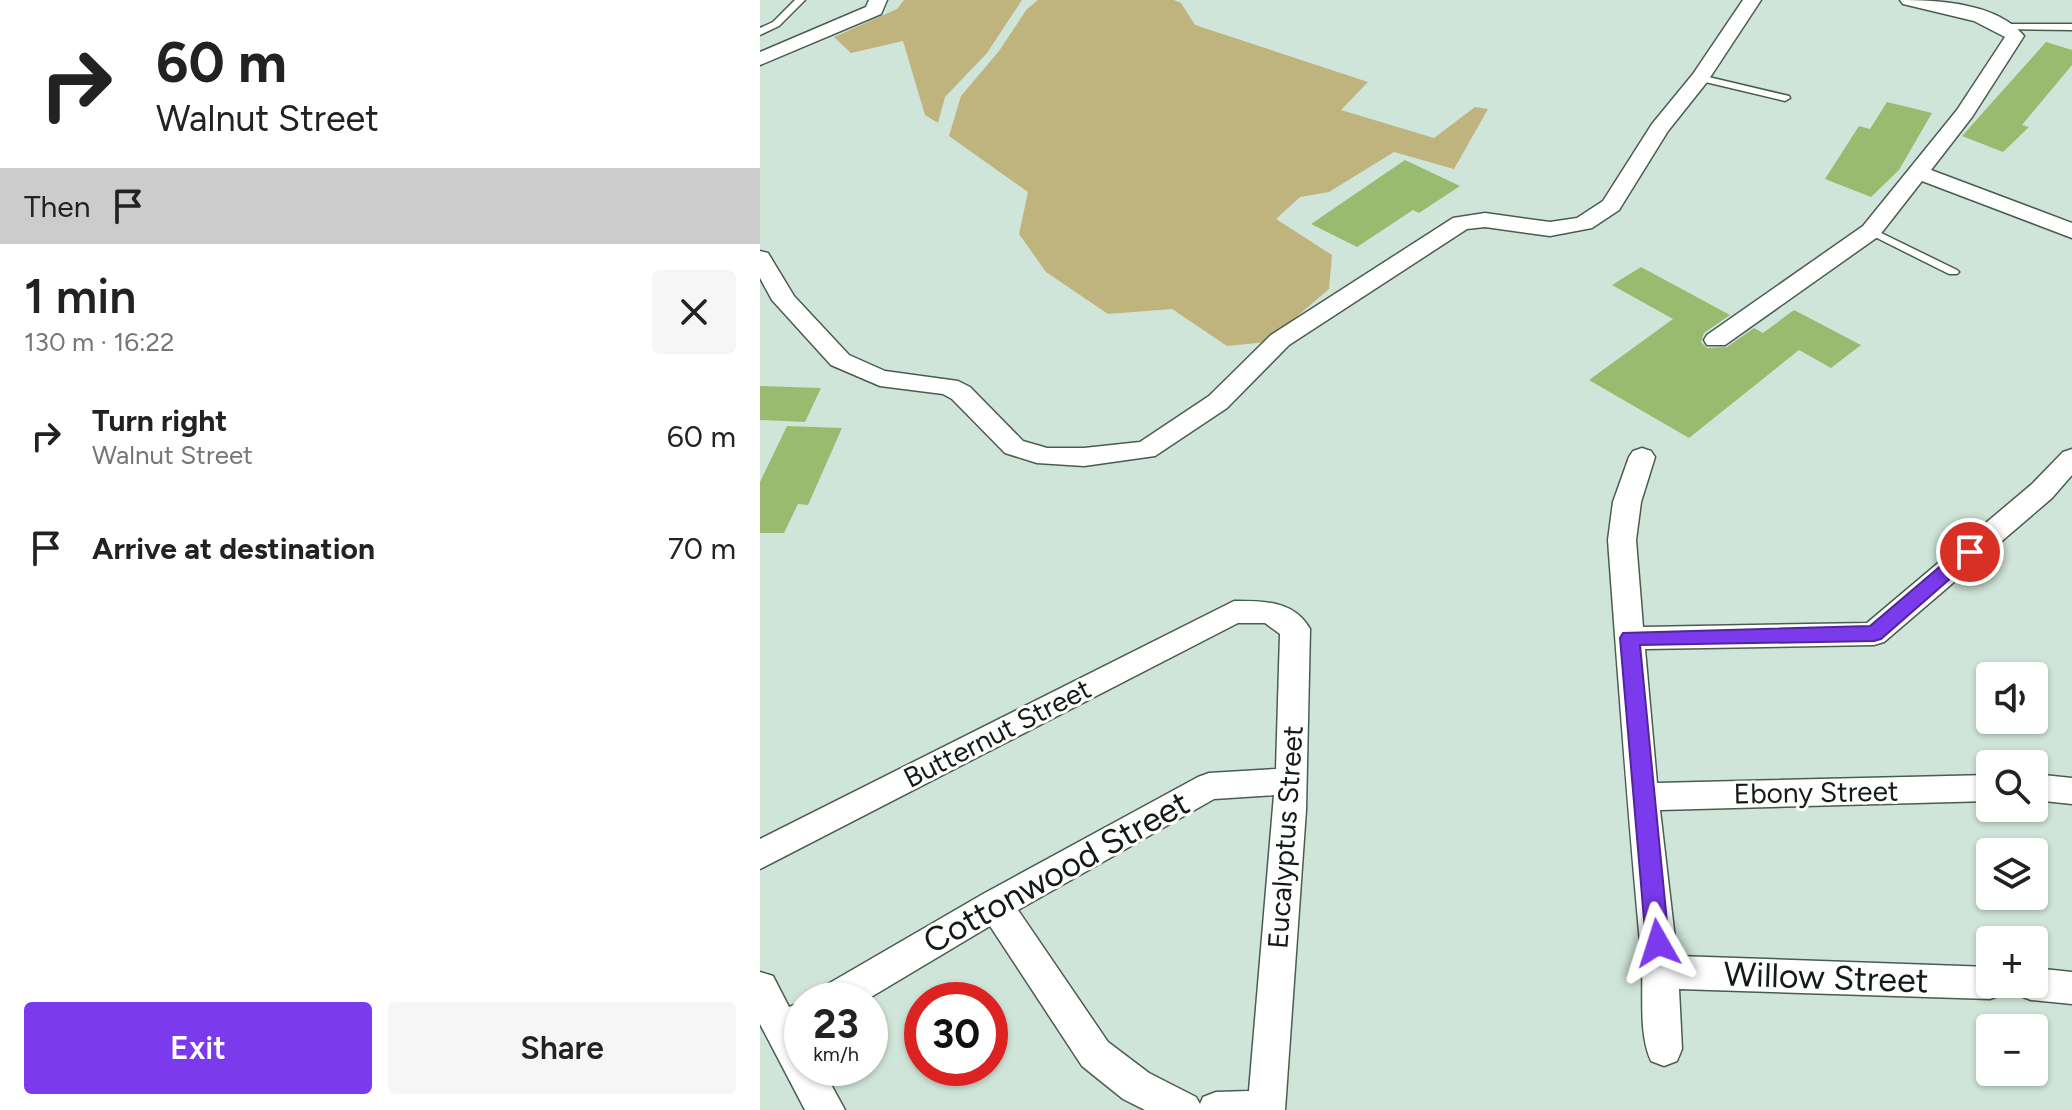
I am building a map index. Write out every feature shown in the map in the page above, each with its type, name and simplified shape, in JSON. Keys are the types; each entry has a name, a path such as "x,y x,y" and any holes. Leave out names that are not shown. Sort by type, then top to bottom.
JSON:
{"street":[{"path":"760,59 874,10 878,0"},
{"path":"760,258 784,300 840,360 880,378 949,387 961,393 1014,447 1046,457 1146,450 1218,402 1280,340 1461,223 1485,220 1550,229 1584,223 1611,205 1659,128 1700,78 1752,0"},
{"path":"1716,340 1871,231 1965,113 2015,36 2007,27 1909,0"},
{"path":"1918,172 2072,231"},
{"path":"1642,457 1627,502 1622,540 1642,797 1661,972 1664,1049"},
{"path":"1630,638 1874,634 2042,491 2072,458"},
{"name":"Eucalyptus Street","path":"1234,612 1271,612 1295,629 1290,781 1266,1110"},
{"name":"Butternut Street","path":"760,855 1234,612"},
{"name":"Cottonwood Street","path":"865,982 1209,786 1290,781"},
{"name":"Ebony Street","path":"1642,797 1976,788"},
{"path":"2048,788 2072,791"},
{"path":"995,905 1095,1054 1136,1086 1183,1110"},
{"name":"Willow Street","path":"1661,972 1976,983"},
{"path":"2048,986 2072,988"},
{"path":"760,988 784,1016"},
{"path":"812,1086 826,1110"},
{"path":"1216,1110 1266,1110"}],"lane":[{"path":"760,32 776,24 800,0"},
{"path":"2007,27 2072,27"},
{"path":"1700,78 1785,98"},
{"path":"1871,231 1953,272"}],"shaded area":[{"path":"904,0 1022,0 987,53 945,97 938,123 925,115 903,41 851,53 834,37 897,9"},
{"path":"1038,0 1174,0 1181,3 1195,25 1368,82 1341,110 1434,138 1475,107 1488,109 1454,169 1394,152 1329,192 1300,197 1276,219 1332,255 1329,289 1267,342 1227,346 1172,309 1108,314 1046,272 1019,234 1028,192 949,136 961,96 999,51 1027,9"}],"building":[{"path":"2046,42 2072,50 2072,65 2022,125 2029,127 2003,152 1962,136"},
{"path":"1887,102 1932,113 1899,170 1871,197 1825,179 1859,126 1870,129"},
{"path":"1405,160 1460,186 1419,213 1413,210 1357,247 1311,224"},
{"path":"1641,267 1730,315 1704,333 1701,342 1707,348 1727,347 1754,328 1763,333 1794,310 1861,345 1831,368 1799,350 1689,438 1589,380 1673,319 1612,285"},
{"path":"760,386 821,388 805,422 760,420"},
{"path":"787,426 842,428 808,505 798,504 784,533 760,533 760,482"}],"route":[{"path":"1658,943 1642,797 1630,638 1874,634 1970,552"}]}
